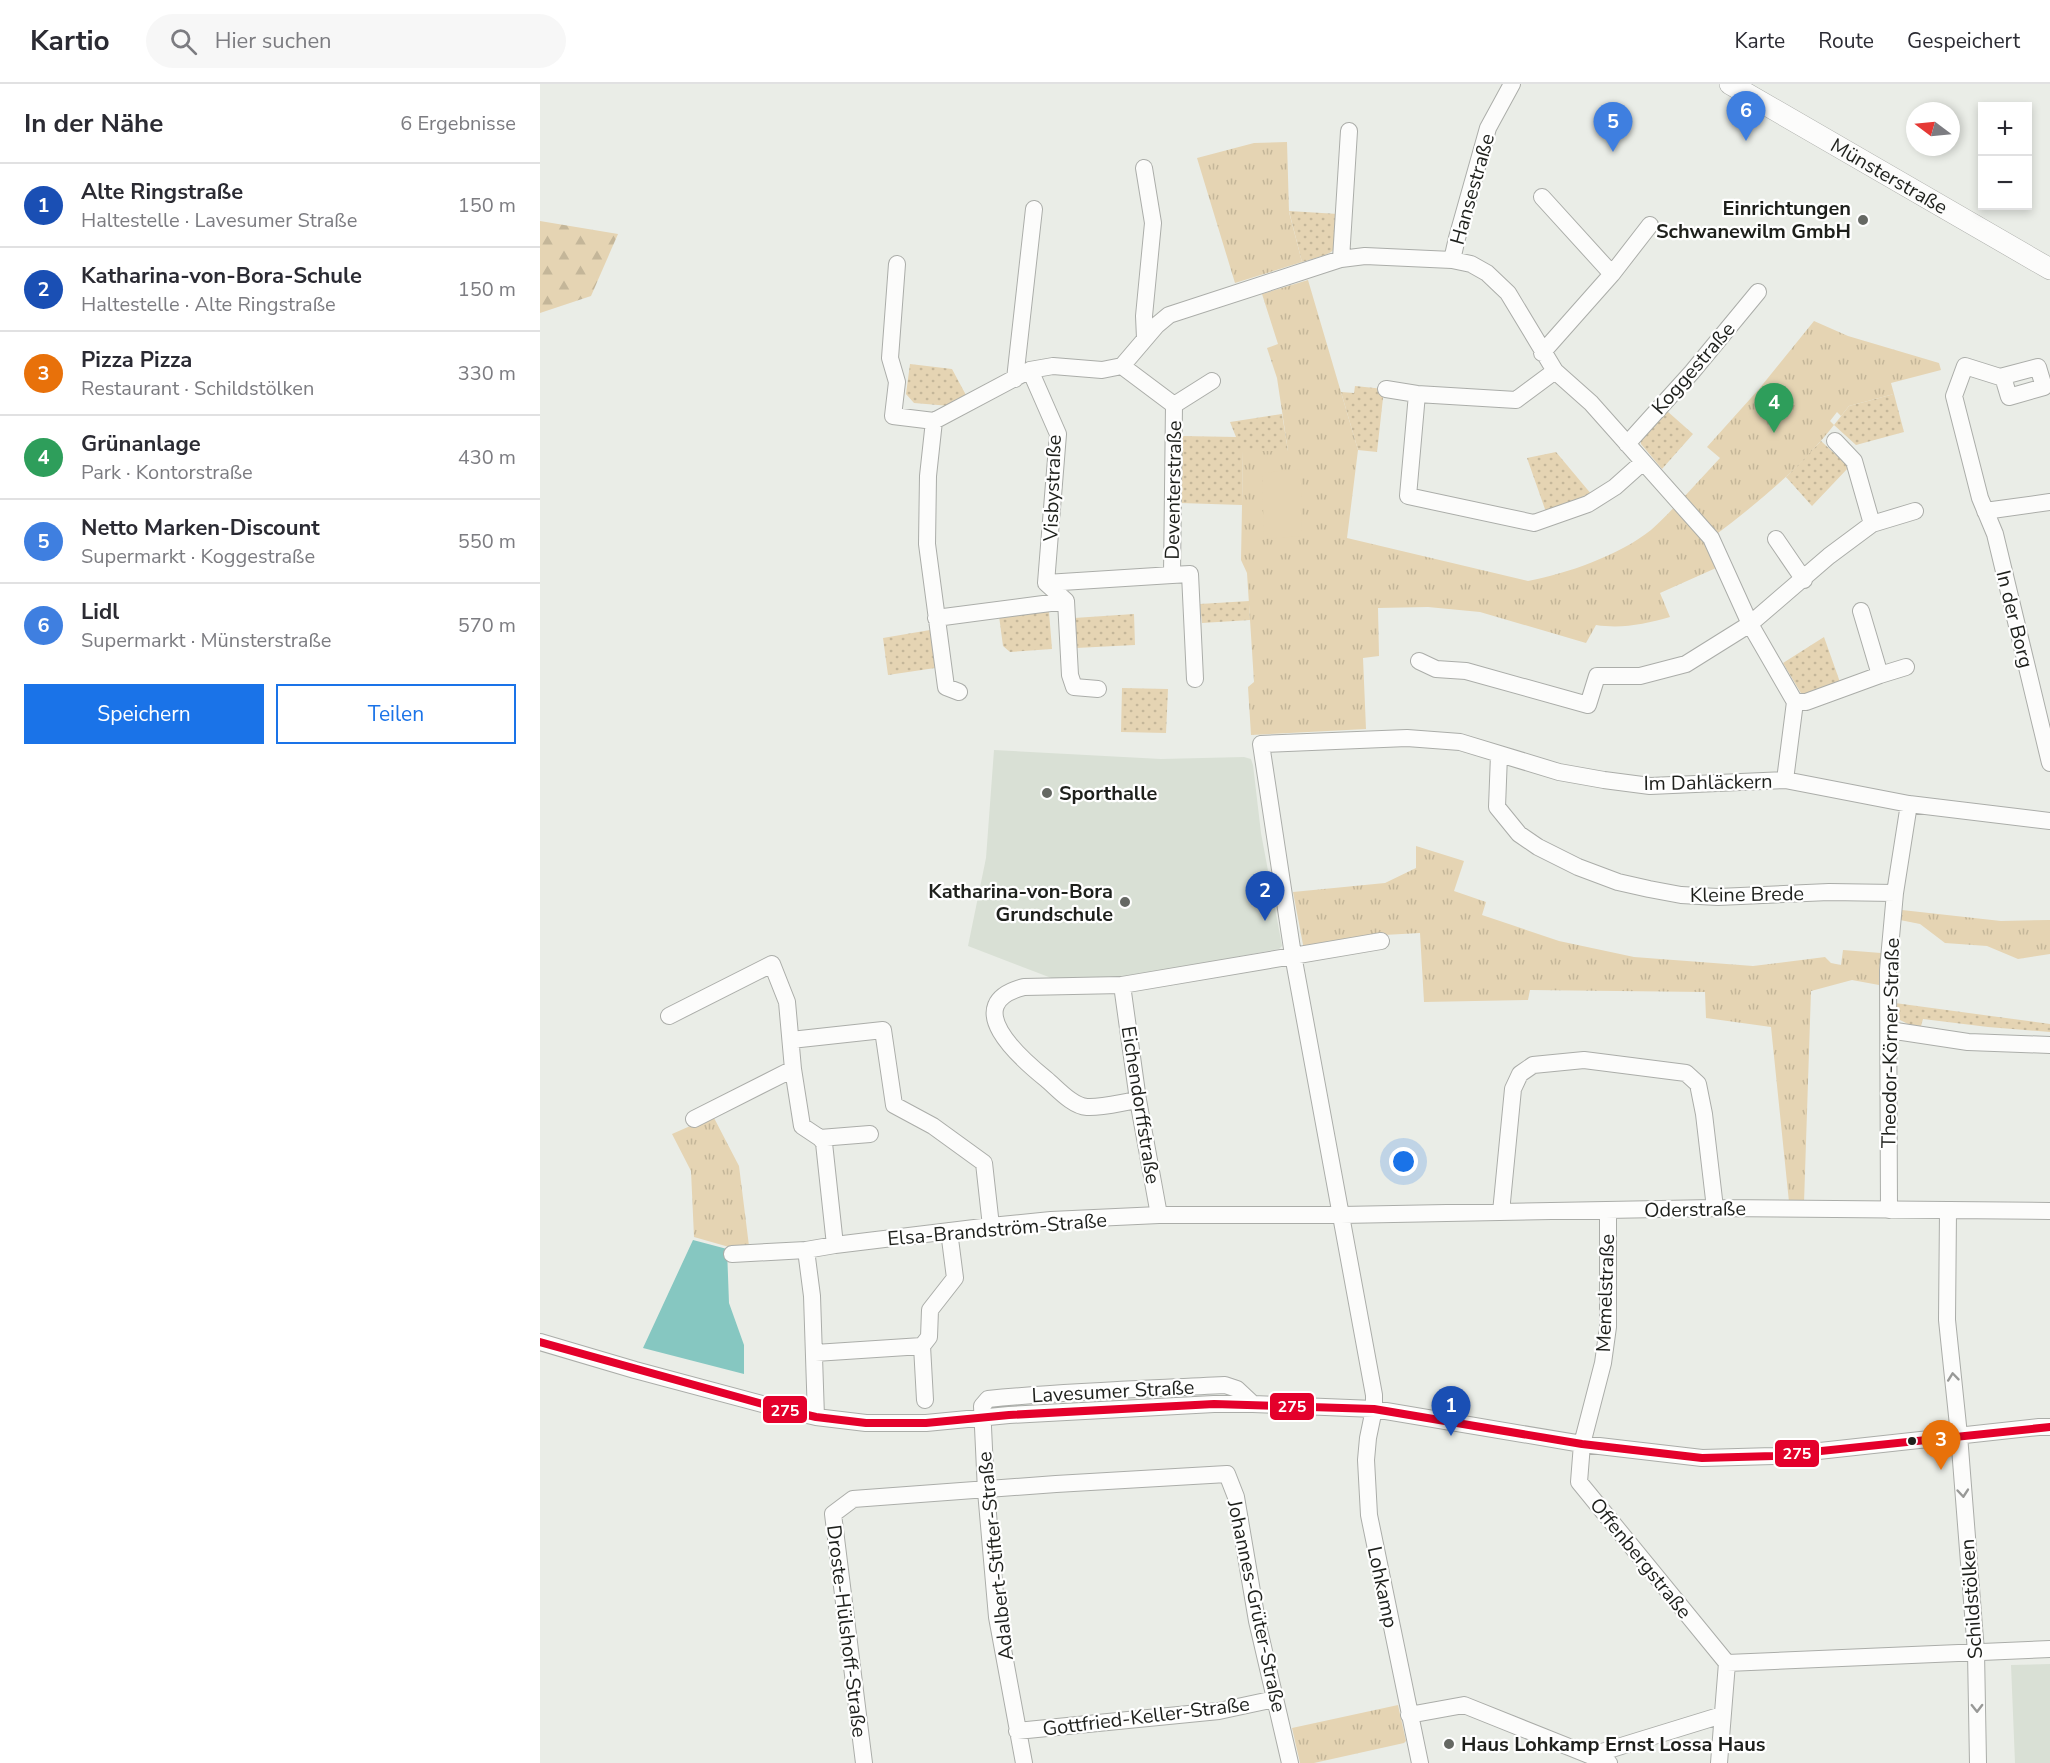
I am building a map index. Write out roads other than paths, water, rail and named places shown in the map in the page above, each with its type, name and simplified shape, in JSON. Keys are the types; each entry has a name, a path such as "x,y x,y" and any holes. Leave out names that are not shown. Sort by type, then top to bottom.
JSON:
{"main road":[{"name":"Münsterstraße","path":"1730,84 2050,269"}],"street":[{"name":"Hansestraße","path":"1122,366 1169,315 1341,259 1365,256 1452,260 1456,238 1488,128 1512,84"},
{"path":"1341,259 1349,131"},
{"path":"1144,168 1153,223 1144,316 1145,339"},
{"path":"1542,196 1612,274"},
{"path":"1015,379 1034,208"},
{"path":"1542,353 1612,274 1650,225"},
{"path":"1452,260 1471,264 1497,281 1508,293 1542,353 1555,371 1591,403 1711,538 1750,624 1795,702 1785,780"},
{"path":"897,264 890,358 897,382 893,416 934,421 1030,370 1053,366 1102,370 1122,366"},
{"name":"Koggestraße","path":"1627,444 1692,372 1758,291"},
{"name":"Deventerstraße","path":"1122,366 1174,405"},
{"name":"In der Borg","path":"2003,377 1965,366 1954,396 1980,498 1995,534 2050,763"},
{"name":"Visbystraße","path":"1030,370 1058,434 1046,583"},
{"path":"1386,389 1516,400 1555,371"},
{"name":"Deventerstraße","path":"1174,405 1212,381"},
{"path":"1417,393 1408,496 1534,523 1588,504 1615,487 1643,462"},
{"name":"Deventerstraße","path":"1172,576 1174,405"},
{"path":"934,421 928,476 927,544 946,687 959,693"},
{"path":"1835,441 1854,461 1872,524"},
{"path":"1985,511 2050,502"},
{"path":"1419,662 1436,669 1466,671 1587,705 1597,676 1640,676 1686,664 1750,624 1804,580 1829,556 1872,524 1915,511"},
{"path":"1776,539 1804,580"},
{"name":"Deventerstraße","path":"1046,583 1190,574 1196,679"},
{"path":"1046,583 1066,601 1070,675 1074,687 1098,689"},
{"path":"936,618 1066,601"},
{"path":"1861,611 1880,675"},
{"path":"1795,702 1806,702 1906,667"},
{"name":"Im Dahläckern","path":"1261,744 1407,738 1460,742 1559,772 1650,786 1785,780 1909,804 2050,821"},
{"name":"Lohkamp","path":"1261,744 1293,956 1374,1395 1366,1460 1369,1515 1420,1763"},
{"name":"Kleine Brede","path":"1499,755 1497,807 1519,834 1538,847 1578,867 1618,882 1681,896 1718,897 1829,892 1895,893"},
{"name":"Theodor-Körner-Straße","path":"1889,1210 1887,979 1895,893 1909,804"},
{"path":"1138,1100 1086,1107 1071,1100 1007,1044 998,1031 995,1011 1000,1000 1009,991 1024,987 1122,985 1380,942"},
{"path":"669,1016 772,964 787,1002 793,1069 802,1126 824,1143 836,1245"},
{"name":"Eichendorffstraße","path":"1122,985 1138,1100 1159,1215"},
{"path":"790,1040 884,1030 894,1105 933,1126 984,1163 991,1226"},
{"path":"1889,1030 1968,1042 2050,1045"},
{"path":"1501,1212 1513,1089 1520,1074 1533,1065 1584,1060 1686,1073 1698,1084 1704,1114 1715,1208"},
{"path":"694,1119 793,1069"},
{"path":"820,1138 870,1134"},
{"name":"Oderstraße","path":"1341,1215 1797,1207 2050,1211"},
{"name":"Memelstraße","path":"1582,1444 1603,1362 1608,1327 1608,1211"},
{"name":"Schildstölken","path":"1948,1211 1947,1320 1959,1435 1976,1652 1978,1763"},
{"path":"1159,1215 1341,1215"},
{"name":"Elsa-Brandström-Straße","path":"732,1254 806,1250 1051,1220 1159,1215"},
{"path":"925,1400 922,1346 929,1337 930,1310 955,1278 949,1231"},
{"path":"806,1250 812,1296 816,1417"},
{"name":"Lavesumer Straße","path":"540,1342 646,1374 816,1417 885,1424 1214,1404 1374,1409 1582,1444 1702,1458 1774,1456 2039,1426 2050,1427"},
{"path":"815,1353 922,1346"},
{"name":"Adalbert-Stifter-Straße","path":"982,1418 997,1617 1024,1763"},
{"name":"Offenbergstraße","path":"1582,1444 1579,1482 1727,1663"},
{"name":"Johannes-Grüter-Straße","path":"986,1491 1056,1484 1227,1474 1236,1497 1257,1621 1290,1763"},
{"name":"Droste-Hülshoff-Straße","path":"864,1763 833,1514 853,1499 986,1491"},
{"path":"1719,1763 1727,1663 2050,1649"},
{"name":"Gottfried-Keller-Straße","path":"1017,1731 1219,1711 1275,1699"},
{"path":"1409,1714 1464,1705 1609,1763"},
{"path":"1592,1755 1722,1715"}],"water":[{"path":"693,1240 727,1249 729,1303 744,1345 744,1374 643,1348"}],"place":[{"name":"Lidl","path":"1746,141"},
{"name":"Netto Marken-Discount","path":"1613,152"},
{"name":"Einrichtungen Schwanewilm GmbH","path":"1863,220"},
{"name":"Grünanlage","path":"1774,433"},
{"name":"Sporthalle","path":"1047,793"},
{"name":"Katharina-von-Bora Grundschule","path":"1125,902"},
{"name":"Katharina-von-Bora-Schule","path":"1265,921"},
{"name":"Alte Ringstraße","path":"1451,1436"},
{"name":"Pizza Pizza","path":"1941,1470"},
{"name":"Haus Lohkamp Ernst Lossa Haus","path":"1449,1744"}]}
